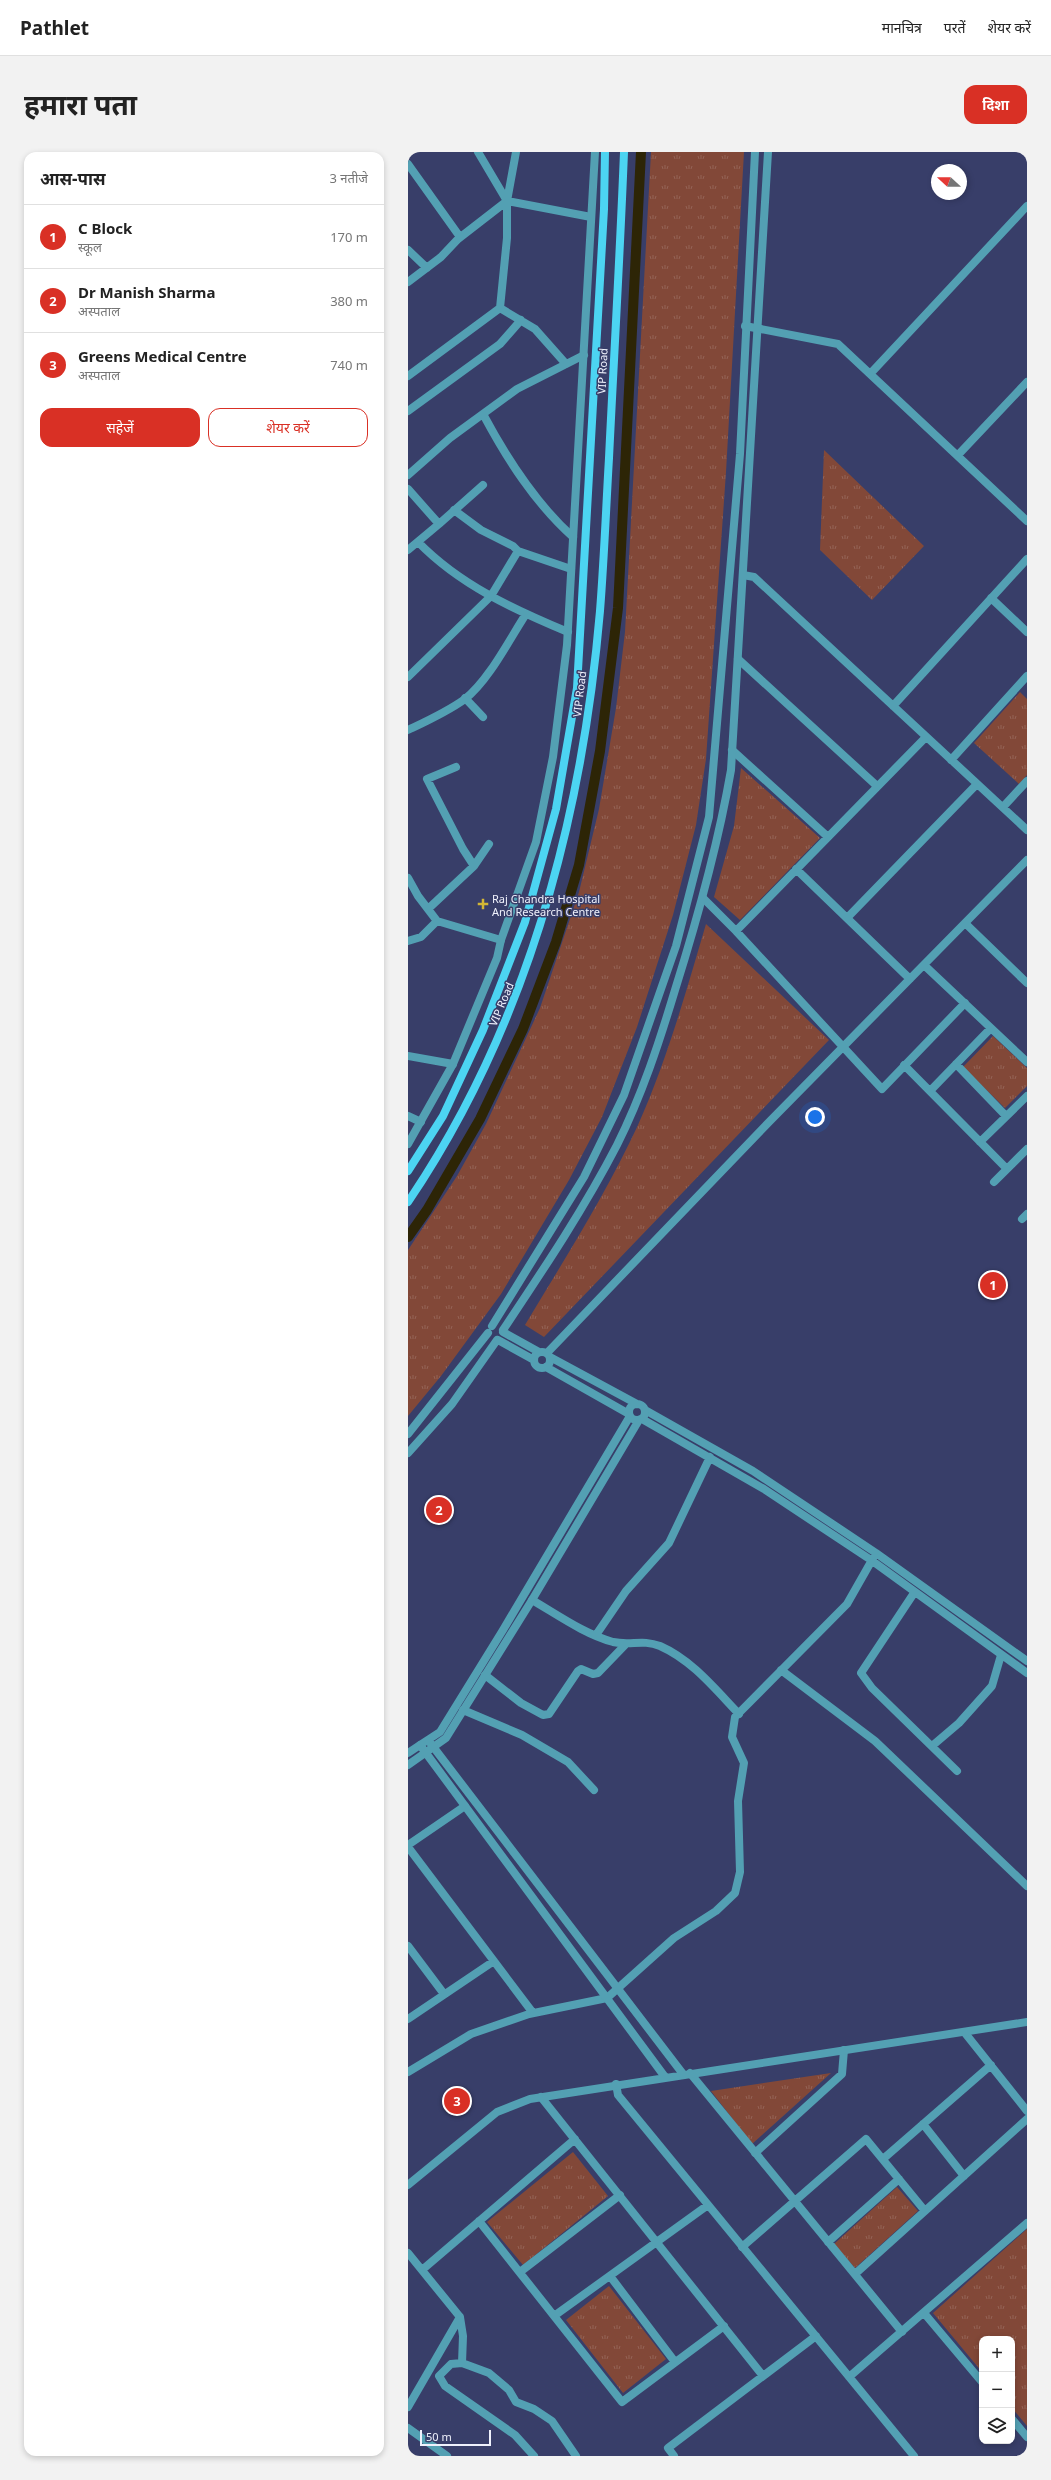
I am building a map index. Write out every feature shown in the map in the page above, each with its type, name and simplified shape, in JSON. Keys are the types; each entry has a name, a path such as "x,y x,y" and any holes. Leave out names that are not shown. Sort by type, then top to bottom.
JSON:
{"main road":[{"name":"VIP Road","path":"408,1171 443,1116 483,1030 525,922 556,809 577,688 606,152"},
{"name":"VIP Road","path":"408,1202 430,1170 484,1072 522,982 555,882 573,805 587,721 600,611 624,152"}],"street":[{"path":"478,152 507,201"},
{"path":"408,376 500,308 507,238 507,201 516,152"},
{"name":"VIP Road","path":"408,1144 453,1064 497,958 501,940 536,842 553,757 568,632 595,152"},
{"path":"408,1434 490,1330 584,1177 624,1095 676,946 709,817 740,454 745,326 755,152"},
{"path":"408,1453 452,1404 498,1340 570,1228 620,1137 649,1073 703,898 720,836 731,770 768,152"},
{"path":"408,164 460,237"},
{"path":"408,282 441,257 460,237 507,201 591,217"},
{"path":"870,374 1027,206"},
{"path":"408,250 427,268"},
{"path":"500,308 535,328 566,364"},
{"path":"408,411 500,344 521,320"},
{"path":"745,326 758,327 838,344 1027,520"},
{"path":"408,475 483,414 517,389 584,355"},
{"path":"958,456 1027,382"},
{"path":"483,414 508,461 561,526 573,537"},
{"path":"408,550 483,485"},
{"path":"408,489 439,524"},
{"path":"454,510 481,530 513,546 518,551 571,569"},
{"path":"418,542 439,564 462,580 526,614 568,632"},
{"path":"408,677 491,596 518,551"},
{"path":"893,706 1027,559"},
{"path":"742,575 754,577 1027,830"},
{"path":"991,598 1027,632"},
{"path":"408,730 440,715 465,698 480,684 526,614"},
{"path":"738,659 877,786"},
{"path":"951,760 1024,686 1027,676"},
{"path":"465,698 483,717"},
{"path":"736,930 926,737"},
{"path":"732,750 828,837"},
{"path":"456,767 427,779 463,849 474,866"},
{"path":"1002,808 1027,781"},
{"path":"847,918 977,784"},
{"path":"428,909 474,866 489,844"},
{"path":"534,1360 545,1354 1027,860"},
{"path":"796,869 910,979"},
{"path":"408,878 437,921 501,940"},
{"path":"703,898 736,930 882,1089 965,1003"},
{"path":"408,941 421,937 437,921"},
{"path":"965,923 1027,982"},
{"path":"924,965 1027,1062"},
{"path":"930,1092 991,1028"},
{"path":"408,1056 453,1064"},
{"path":"956,1064 1006,1116"},
{"path":"904,1065 1007,1169"},
{"path":"980,1142 1027,1096"},
{"path":"408,1116 421,1122"},
{"path":"994,1182 1027,1149"},
{"path":"490,1330 500,1326 503,1331 637,1404 642,1405 645,1410 753,1471 1027,1661"},
{"path":"490,1330 491,1339 498,1340 534,1360 538,1367 546,1367 630,1415 710,1457 874,1556 914,1593 1027,1673"},
{"path":"545,1354 550,1363 546,1367"},
{"path":"408,1753 440,1732 504,1630 630,1415 632,1406 637,1404"},
{"path":"410,1761 425,1753 446,1738 532,1600 645,1410"},
{"path":"596,1635 626,1591 669,1543 710,1457"},
{"path":"408,2072 471,2034 533,2013 607,1998 674,1938 716,1911 735,1893 740,1872 738,1801 744,1763 732,1737 735,1717 847,1604 874,1556"},
{"path":"914,1593 861,1673 872,1688 932,1746 943,1759 958,1771"},
{"path":"532,1600 596,1635 625,1645"},
{"path":"485,1676 521,1703 543,1715 548,1714 578,1671 581,1669 593,1674 598,1673 625,1645 641,1641 661,1647 697,1670 738,1714"},
{"path":"932,1746 959,1723 992,1686 1001,1655"},
{"path":"782,1670 875,1741 1027,1886"},
{"path":"464,1710 522,1735 568,1762 594,1790"},
{"path":"428,1740 617,1990 686,2074 755,2153 902,2332"},
{"path":"420,1745 665,2077"},
{"path":"465,1806 408,1846 533,2013"},
{"path":"408,1946 444,1994"},
{"path":"408,2019 494,1961"},
{"path":"408,2185 497,2112 530,2098 965,2033 1027,2022"},
{"path":"965,2033 1027,2112"},
{"path":"755,2153 842,2074 844,2050"},
{"path":"883,2159 991,2065"},
{"path":"616,2084 618,2095 914,2456"},
{"path":"541,2096 763,2376"},
{"path":"855,2274 1027,2120"},
{"path":"923,2124 964,2176"},
{"path":"422,2270 575,2139"},
{"path":"742,2247 866,2139 925,2211"},
{"path":"828,2242 899,2179"},
{"path":"520,2272 620,2196"},
{"path":"554,2316 708,2205"},
{"path":"479,2221 622,2402 724,2326"},
{"path":"849,2377 1027,2223"},
{"path":"408,2253 460,2317 463,2336 462,2363"},
{"path":"610,2276 676,2362"},
{"path":"924,2313 979,2378"},
{"path":"408,2407 460,2317"},
{"path":"674,2456 668,2448 816,2336"},
{"path":"534,2456 515,2436 445,2386 439,2376 452,2364 462,2363 489,2373 509,2390 516,2402 534,2409 552,2421 576,2456"},
{"path":"1015,2422 1027,2436"},
{"path":"408,2428 447,2456"}],"green space":[{"path":"651,152 744,152 726,472 706,759 696,825 673,915 637,1027 602,1117 569,1180 501,1294 441,1376 408,1416 408,1250 457,1176 486,1124 540,1008 579,892 599,809 616,708 625,632"},
{"path":"824,450 924,546 872,600 820,550"},
{"path":"1020,692 1027,699 1027,775 1019,784 974,743"},
{"path":"741,768 820,838 740,920 714,897 734,826"},
{"path":"706,924 829,1040 544,1337 525,1325 598,1201 626,1151 638,1125 667,1051"},
{"path":"993,1036 1027,1068 1027,1086 1005,1108 963,1067"},
{"path":"831,2073 752,2144 711,2091"},
{"path":"573,2152 608,2196 523,2265 487,2222"},
{"path":"897,2187 918,2211 855,2268 834,2244"},
{"path":"1027,2229 1027,2426 1015,2412 1015,2336 979,2336 979,2368 933,2313"},
{"path":"609,2286 666,2359 623,2393 566,2320"}],"waterway":[{"path":"408,1237 427,1210 480,1119 523,1029 556,942 579,865 600,751 618,608 641,152"}],"place":[{"name":"Raj Chandra Hospital And Research Centre","path":"483,904"},
{"name":"C Block","path":"993,1285"},
{"name":"Dr Manish Sharma","path":"439,1510"},
{"name":"Greens Medical Centre","path":"457,2101"}]}
